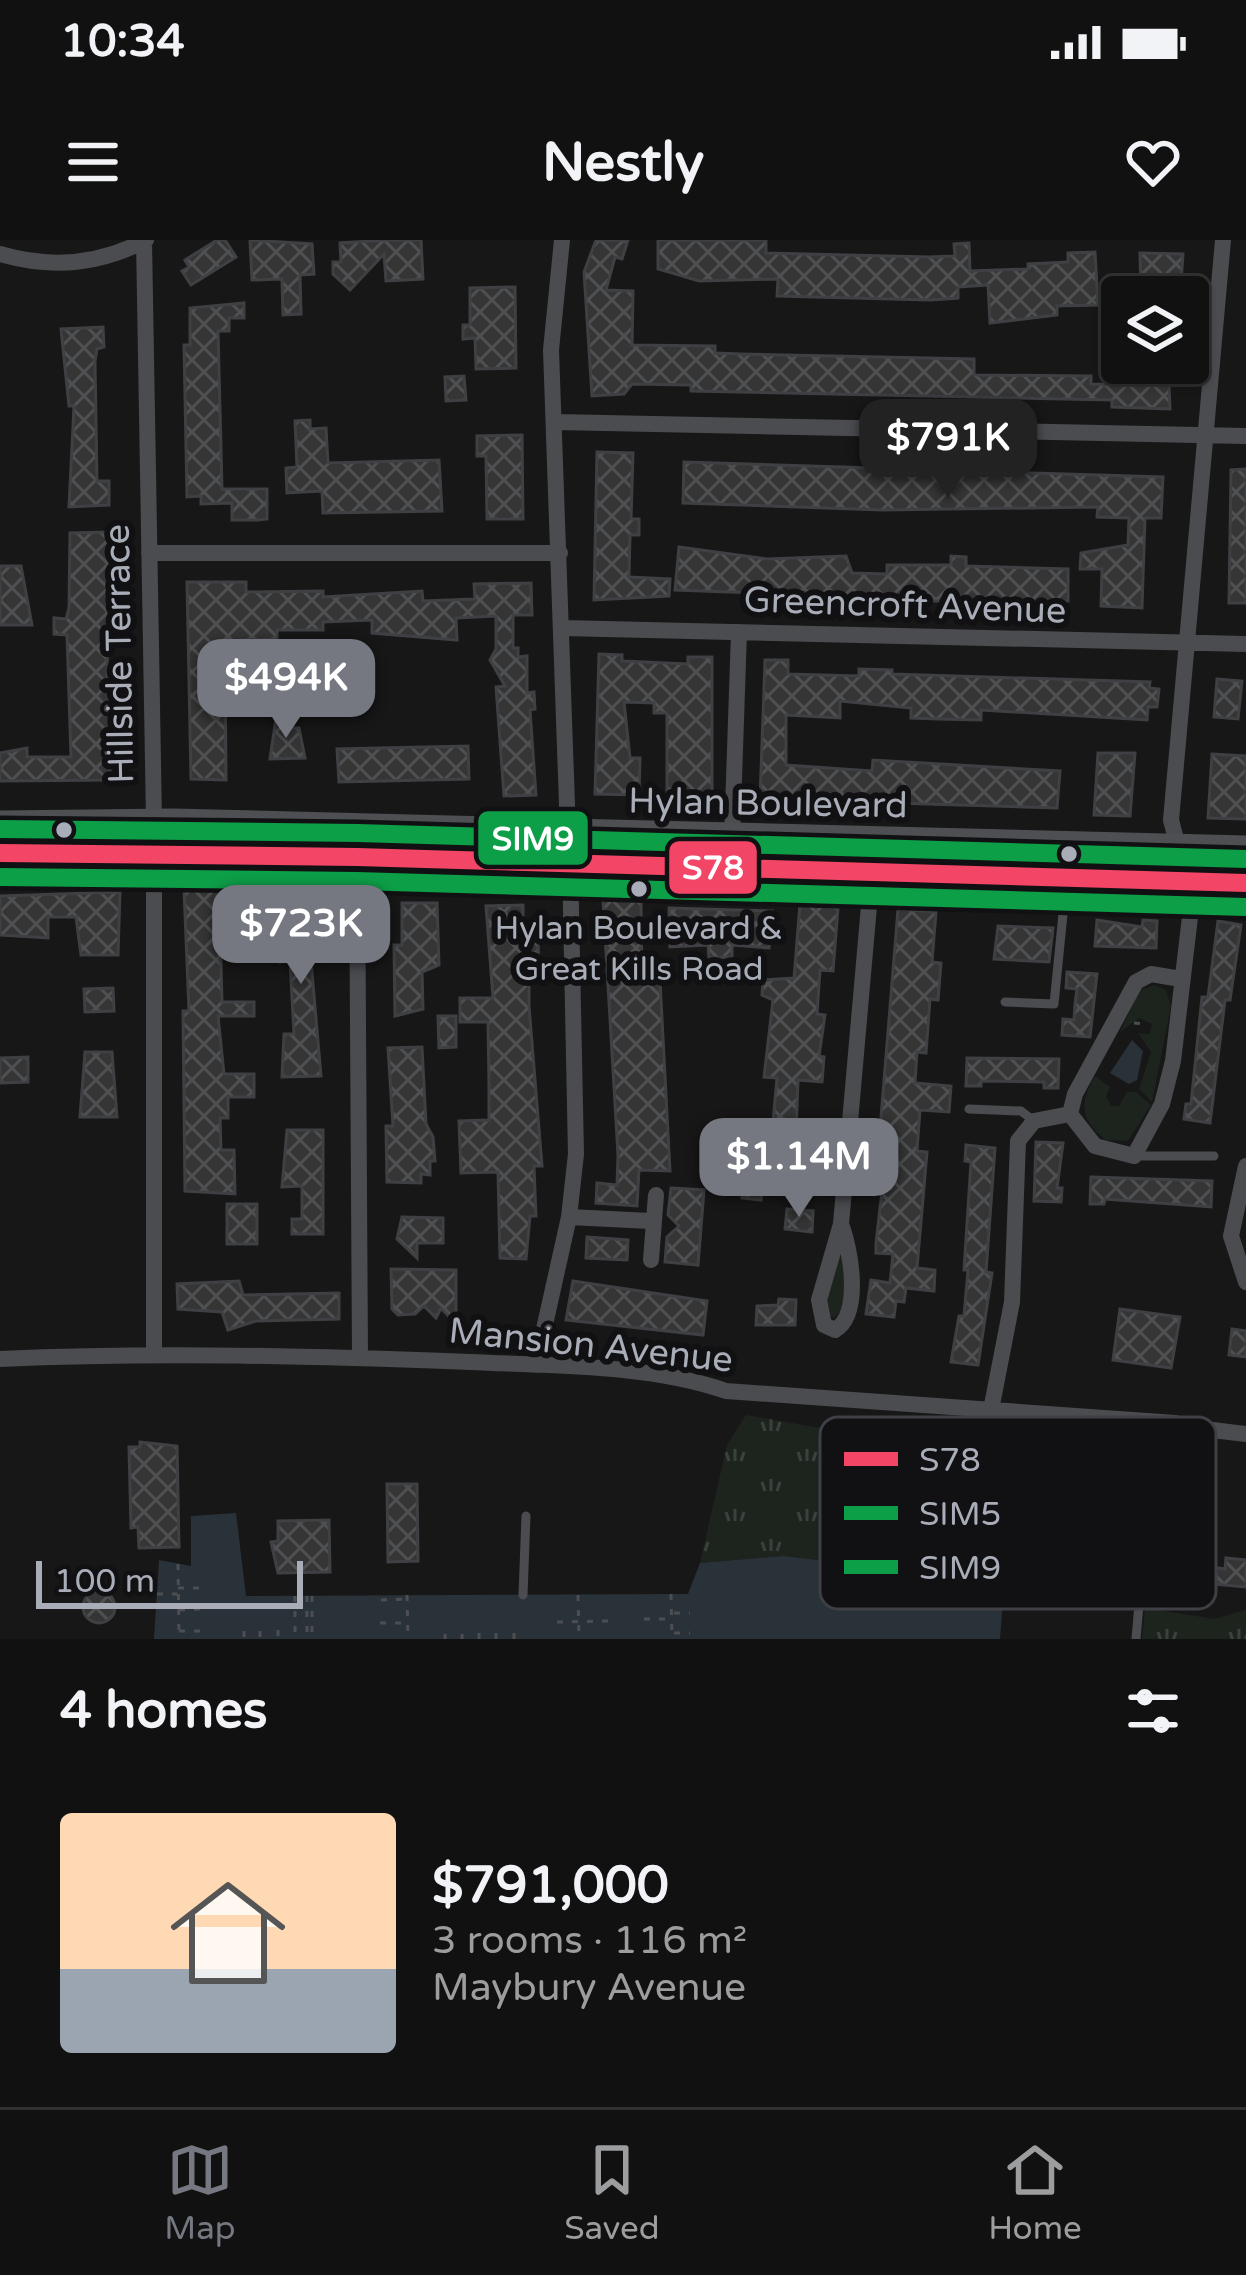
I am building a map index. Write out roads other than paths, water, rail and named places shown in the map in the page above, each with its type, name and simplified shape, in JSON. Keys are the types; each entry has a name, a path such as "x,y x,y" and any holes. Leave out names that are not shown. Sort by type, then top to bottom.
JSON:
{"main road":[{"name":"Hylan Boulevard","path":"0,824 154,821 1246,849"},
{"name":"Hylan Boulevard","path":"0,853 357,856 1246,883"}],"street":[{"path":"562,240 551,350 568,833"},
{"path":"1070,1114 1095,1146 1134,1156 1168,1082 1192,900 1171,820 1222,240"},
{"path":"0,254 67,264 95,260 144,241"},
{"name":"Hillside Terrace","path":"144,241 154,821 154,1354"},
{"path":"556,422 1246,436"},
{"path":"149,553 560,553"},
{"name":"Greencroft Avenue","path":"562,628 1246,644"},
{"path":"732,838 739,632"},
{"path":"357,856 360,1358"},
{"path":"536,1365 569,1217 576,1154 570,862"},
{"path":"842,1224 848,1243 850,1306 846,1322 835,1330 824,1325 818,1310 842,1224 872,872"},
{"path":"1070,1114 1075,1094 1136,982 1151,974 1181,979"},
{"path":"992,1410 1012,1302 1018,1141 1034,1121 1070,1114"},
{"path":"1246,1166 1231,1236 1246,1282"},
{"path":"651,1260 656,1195"},
{"path":"569,1217 651,1221"},
{"name":"Mansion Avenue","path":"0,1359 154,1354 536,1365 699,1382 726,1391 1096,1417"},
{"name":"Mansion Avenue","path":"1216,1431 1246,1434"}],"lane":[{"path":"1005,1002 1054,1004 1066,879"},
{"path":"969,1109 1021,1111 1034,1121"},
{"path":"1134,1156 1214,1156"},
{"path":"524,1595 526,1516"},
{"path":"1136,1639 1139,1609"}],"place":[{"name":"Hylan Boulevard & Great Kills Road","path":"639,889"}]}
